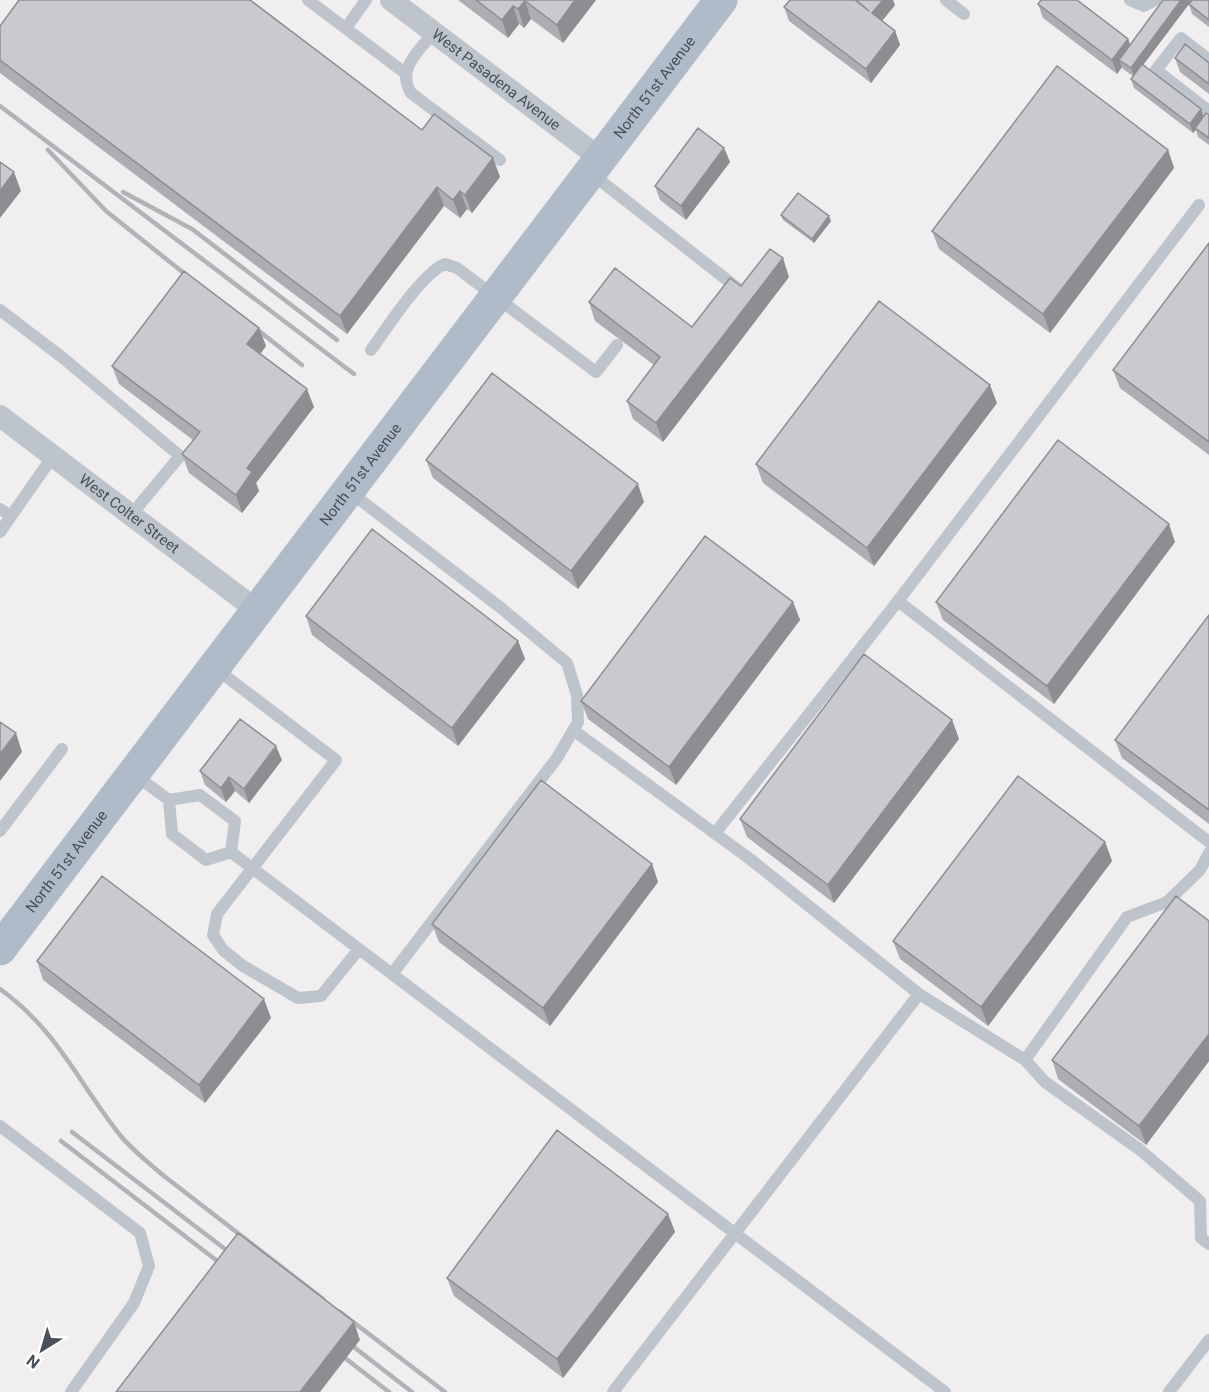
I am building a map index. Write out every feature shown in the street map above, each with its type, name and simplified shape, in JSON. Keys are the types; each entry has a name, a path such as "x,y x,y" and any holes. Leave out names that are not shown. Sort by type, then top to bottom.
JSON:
{"main road":[{"name":"North 51st Avenue","path":"0,948 721,0"}],"street":[{"name":"West Pasadena Avenue","path":"395,1 596,166"},
{"name":"West Colter Street","path":"0,416 258,611"}],"lane":[{"path":"308,0 405,73"},
{"path":"346,28 366,0"},
{"path":"946,0 964,14"},
{"path":"1130,0 1144,6 1155,0"},
{"path":"434,32 412,60 405,73 405,84 411,93 500,160"},
{"path":"1209,60 1180,38 1156,70 1209,111"},
{"path":"596,166 744,293"},
{"path":"716,832 898,601 1199,205"},
{"path":"371,350 434,270 445,264 457,268 596,372 616,345"},
{"path":"0,310 63,358 180,456 131,515"},
{"path":"0,532 53,456"},
{"path":"349,491 501,608 567,663 577,695 578,722 557,758 392,974"},
{"path":"0,509 11,516"},
{"path":"898,601 1209,842"},
{"path":"214,668 336,760 217,914 213,935 223,950 243,966 298,998 321,996 358,948"},
{"path":"573,730 716,832 919,994 1025,1060 1046,1082 1139,1149 1200,1201 1200,1238 1209,1244"},
{"path":"0,831 62,749"},
{"path":"134,774 169,800 200,795 235,821 231,852"},
{"path":"169,800 172,834 206,860 231,852"},
{"path":"231,852 945,1392"},
{"path":"1025,1060 1127,917 1167,902 1200,870 1209,853"},
{"path":"613,1392 919,994"},
{"path":"0,1126 140,1233 149,1266 134,1303 71,1392"},
{"path":"1169,1392 1209,1340"}],"building":[{"path":"19,0 250,0 422,130 434,114 493,158 465,195 460,191 453,200 437,187 340,316 0,60 0,26"},
{"path":"476,0 575,0 557,25 525,1 518,9 513,6 502,20"},
{"path":"790,0 855,0 869,11 856,0 883,0 872,13 895,31 866,69 784,7"},
{"path":"1041,0 1077,0 1128,39 1112,60 1038,4"},
{"path":"1163,0 1181,0 1131,68 1119,60"},
{"path":"1192,0 1209,1 1209,20 1189,4"},
{"path":"1185,44 1209,63 1209,84 1175,58"},
{"path":"1142,64 1201,109 1190,124 1131,79"},
{"path":"1057,66 1168,150 1043,314 932,231"},
{"path":"1206,113 1209,115 1209,138 1195,128"},
{"path":"698,128 724,148 681,206 655,186"},
{"path":"0,162 14,172 0,191"},
{"path":"798,193 829,216 812,239 781,215"},
{"path":"1209,243 1209,442 1113,370"},
{"path":"770,249 783,258 656,423 627,401 660,357 589,302 615,268 692,327 730,278 741,286"},
{"path":"184,271 259,328 247,344 307,389 247,468 252,472 236,495 182,454 200,432 112,366"},
{"path":"879,301 990,385 867,548 756,464"},
{"path":"492,373 638,484 571,571 426,460"},
{"path":"1058,440 1169,524 1047,686 936,602"},
{"path":"372,529 518,641 452,728 306,616"},
{"path":"705,536 793,602 669,767 581,701"},
{"path":"1209,615 1209,810 1115,740"},
{"path":"864,654 952,720 828,885 740,819"},
{"path":"240,719 276,746 244,789 229,777 221,788 200,771"},
{"path":"0,722 16,733 0,754"},
{"path":"1018,776 1105,842 981,1007 893,941"},
{"path":"541,780 652,864 543,1008 432,924"},
{"path":"102,876 264,999 199,1085 37,961"},
{"path":"1176,896 1209,921 1209,1034 1139,1126 1052,1060"},
{"path":"557,1130 668,1214 557,1359 447,1278"},
{"path":"238,1233 354,1322 300,1392 116,1392"}],"railway":[{"path":"0,106 354,374"},
{"path":"48,150 106,211 195,282"},
{"path":"123,192 192,229 337,340"},
{"path":"248,322 302,365"},
{"path":"0,989 20,1005 52,1039 105,1115 135,1151 323,1299"},
{"path":"72,1132 238,1259"},
{"path":"61,1141 229,1270"},
{"path":"340,1312 445,1392"},
{"path":"341,1337 412,1392"},
{"path":"332,1348 389,1392"}]}
